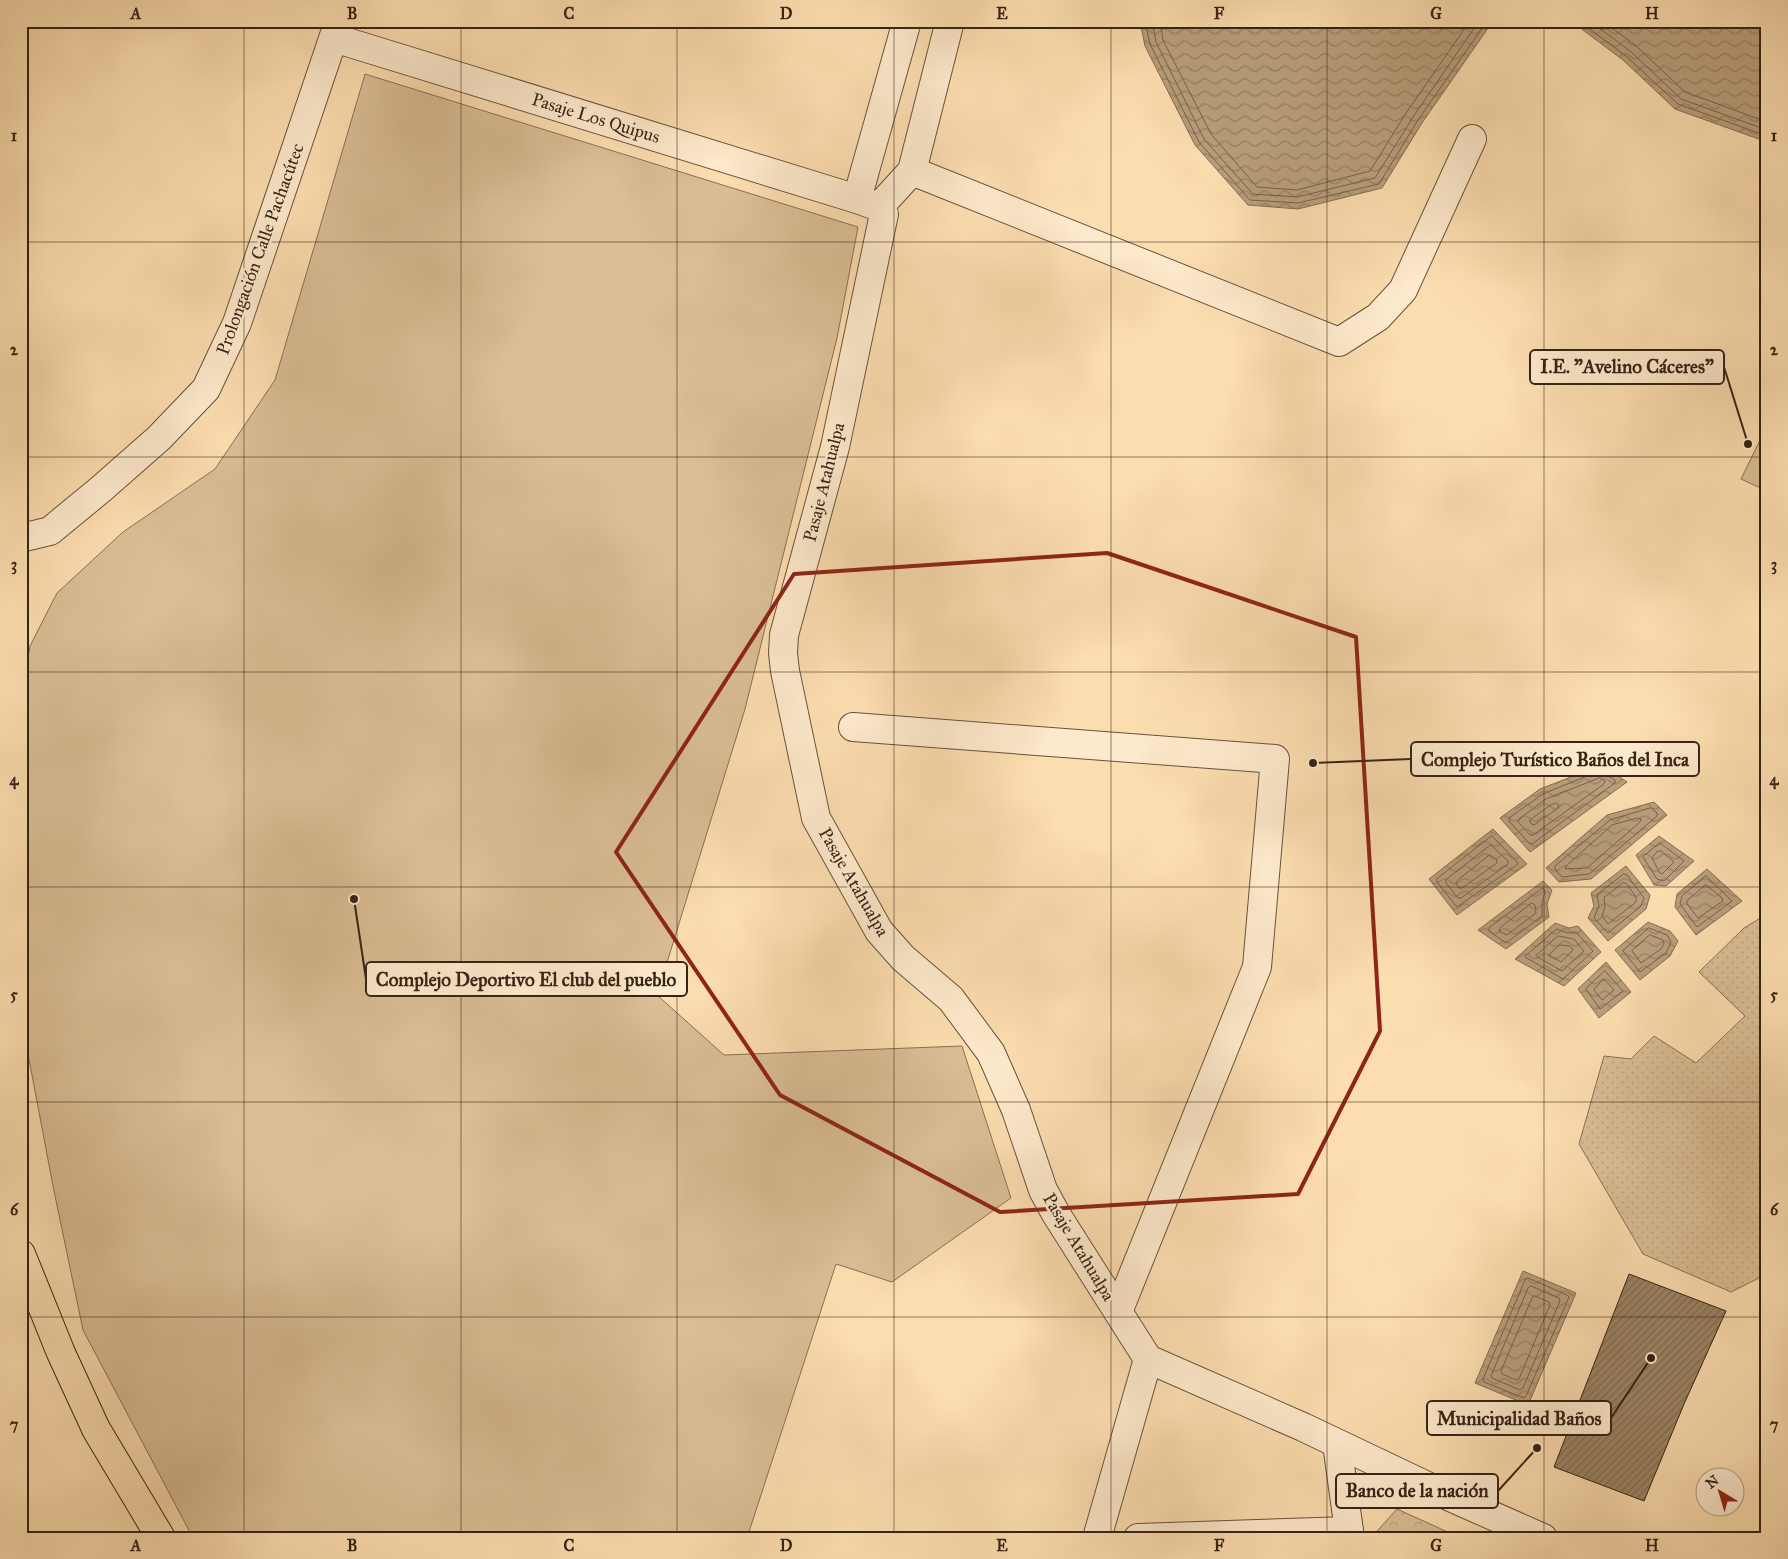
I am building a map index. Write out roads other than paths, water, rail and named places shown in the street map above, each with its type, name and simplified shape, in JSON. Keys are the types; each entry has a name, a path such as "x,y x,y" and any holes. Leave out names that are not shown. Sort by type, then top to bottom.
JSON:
{"main road":[{"path":"21,1254 61,1353 96,1429 161,1538"}],"street":[{"name":"Pasaje Atahualpa","path":"907,21 868,203 884,214 835,447 784,635 783,654 785,671 816,818 879,931 902,958 951,999 991,1053 1016,1110 1043,1190 1056,1214 1148,1359"},
{"path":"868,203 912,171 950,21"},
{"name":"Pasaje Los Quipus","path":"337,30 868,203"},
{"name":"Prolongación Calle Pachacútec","path":"21,538 50,531 159,438 206,389 237,323 337,30"},
{"path":"912,171 1339,342 1378,317 1404,290 1472,139"},
{"path":"853,727 1275,759 1257,967 1118,1312"},
{"path":"1097,1538 1148,1359 1543,1538"},
{"path":"1138,1538 1349,1534 1337,1444"}],"water":[{"path":"1140,21 1493,21 1422,123 1382,188 1298,209 1248,205 1195,145 1145,46"},
{"path":"1571,21 1767,21 1767,142 1675,109 1623,60"},
{"path":"1602,765 1627,782 1530,852 1500,818 1540,789"},
{"path":"1654,802 1667,815 1591,879 1559,882 1546,868 1607,815"},
{"path":"1493,829 1527,864 1457,915 1429,879"},
{"path":"1659,836 1694,861 1666,886 1654,885 1636,855"},
{"path":"1626,866 1650,895 1646,909 1608,941 1588,918 1594,906 1591,893"},
{"path":"1707,869 1742,901 1696,935 1675,907 1677,894"},
{"path":"1543,881 1552,890 1547,904 1549,917 1506,949 1478,930"},
{"path":"1648,922 1670,931 1678,941 1670,956 1640,980 1615,950"},
{"path":"1555,923 1569,928 1578,926 1601,952 1564,986 1515,959"},
{"path":"1606,962 1631,992 1599,1018 1578,989"},
{"path":"1523,1271 1576,1293 1528,1405 1475,1383"}],"place":[{"name":"I.E. \"Avelino Cáceres\"","path":"1748,444"},
{"name":"Complejo Turístico Baños del Inca","path":"1313,763"},
{"name":"Complejo Deportivo El club del pueblo","path":"354,899"},
{"name":"Municipalidad Baños","path":"1651,1358"},
{"name":"Banco de la nación","path":"1537,1448"}]}
